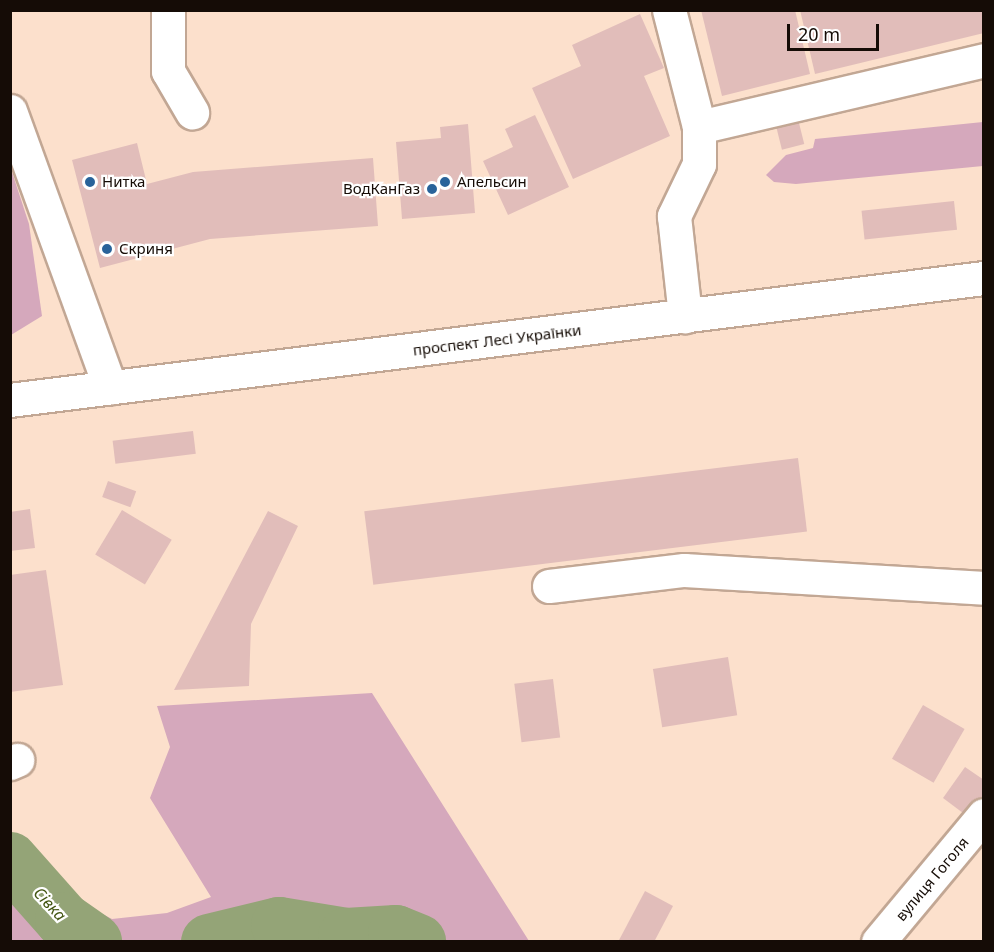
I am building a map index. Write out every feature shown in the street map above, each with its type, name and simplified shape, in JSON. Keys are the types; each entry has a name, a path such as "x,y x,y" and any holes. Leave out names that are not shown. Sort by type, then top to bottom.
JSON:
{"main road":[{"path":"168,10 168,71 192,112"},
{"path":"669,10 699,127 699,164 674,216 685,316"},
{"path":"699,127 984,60"},
{"path":"10,111 110,387"},
{"name":"проспект Лесі Українки","path":"10,400 984,278"},
{"path":"549,586 684,570 984,588"},
{"name":"вулиця Гоголя","path":"878,942 984,815"}],"shaded area":[{"path":"983,122 983,166 796,184 774,182 766,175 786,155 813,148 815,139"},
{"path":"11,169 29,224 42,316 11,335"},
{"path":"372,693 529,941 11,941 11,832 60,892 112,919 167,913 211,897 150,798 170,747 157,706"}],"building":[{"path":"701,10 795,10 810,74 722,96"},
{"path":"800,10 984,10 984,33 815,74"},
{"path":"640,14 664,68 644,76 670,136 573,179 532,88 581,66 572,45"},
{"path":"535,115 569,187 508,215 483,161 513,147 505,129"},
{"path":"797,115 804,144 782,150 775,121"},
{"path":"468,124 475,213 402,219 396,142 441,138 440,127"},
{"path":"137,143 147,184 193,172 373,158 378,226 210,239 100,268 72,160"},
{"path":"954,201 957,230 865,240 862,211"},
{"path":"193,431 196,454 115,464 113,441"},
{"path":"798,458 807,531 373,585 364,511"},
{"path":"108,481 136,491 130,507 102,497"},
{"path":"30,509 35,548 10,551 10,512"},
{"path":"122,510 172,540 145,584 95,555"},
{"path":"268,511 298,526 251,624 249,686 174,690"},
{"path":"46,570 63,685 10,692 10,575"},
{"path":"728,657 737,715 662,727 653,669"},
{"path":"553,679 560,738 521,742 514,684"},
{"path":"923,705 965,729 934,783 892,759"},
{"path":"965,767 984,780 984,802 971,819 943,798"},
{"path":"645,891 673,906 654,942 618,942"}],"waterway":[{"name":"Сівка","path":"10,860 63,920 94,942"},
{"name":"Сівка","path":"209,942 279,925 346,936 396,933 418,942"}],"place":[{"name":"Нитка","path":"90,182"},
{"name":"Апельсин","path":"445,182"},
{"name":"ВодКанГаз","path":"432,189"},
{"name":"Скриня","path":"107,249"}]}
